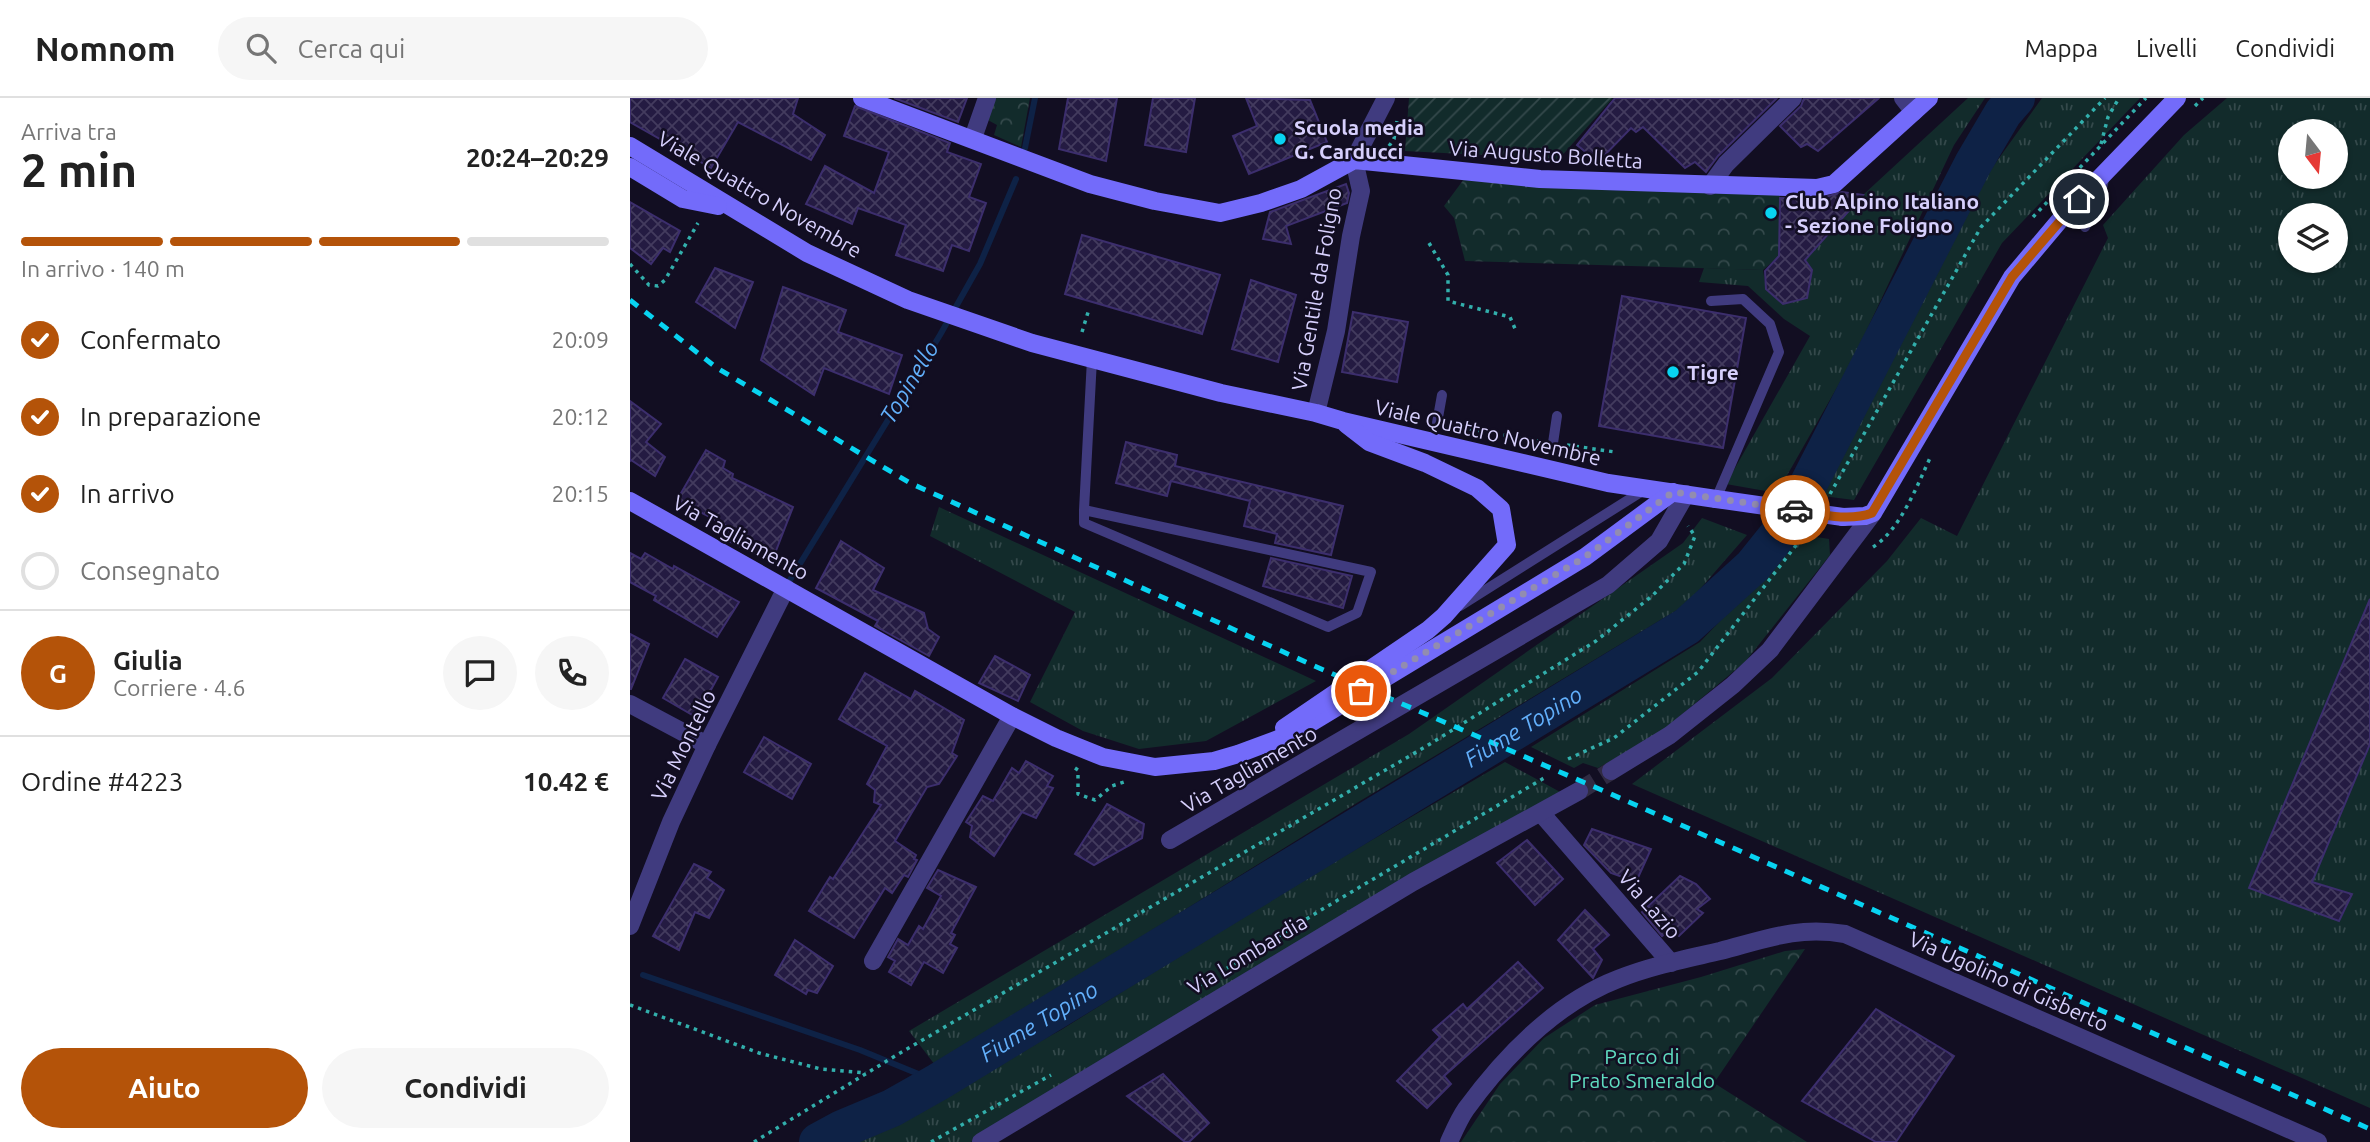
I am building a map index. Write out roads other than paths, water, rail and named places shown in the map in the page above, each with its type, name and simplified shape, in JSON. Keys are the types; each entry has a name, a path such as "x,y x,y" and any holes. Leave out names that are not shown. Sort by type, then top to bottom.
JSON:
{"main road":[{"path":"862,98 1090,184 1155,201 1220,213 1261,204 1301,189 1354,160"},
{"name":"Via Augusto Bolletta","path":"1354,160 1540,179 1817,188 1834,184 1908,105 1929,98"},
{"path":"1872,513 2012,277 2106,169 2177,98"},
{"name":"Viale Quattro Novembre","path":"630,146 807,253 908,300 1032,343 1222,393 1679,499 1716,499 1843,517 1872,513"},
{"path":"630,167 683,199 732,209"},
{"name":"Via Tagliamento","path":"1265,744 1294,719 1428,630 1444,616 1507,545 1501,509 1477,488 1425,463 1369,442 1343,421"},
{"name":"Via Tagliamento","path":"630,501 1012,716 1102,757 1154,766 1214,761 1294,733 1679,499"}],"street":[{"path":"973,138 988,98"},
{"name":"Via Gentile da Foligno","path":"1316,413 1336,331 1361,191 1354,160 1386,98"},
{"path":"1710,186 1726,164 1793,98"},
{"name":"Via Tagliamento","path":"1170,840 1608,585 1659,541 1679,499"},
{"path":"1611,771 1670,735 1733,685 1770,650 1872,513"},
{"name":"Via Montello","path":"630,926 671,822 706,745 786,588"},
{"path":"630,704 706,745"},
{"path":"873,961 1012,716"},
{"path":"1541,813 1579,791"},
{"name":"Via Lazio","path":"1449,1142 1465,1111 1505,1062 1542,1026 1584,995 1618,979 1671,963 1541,813"},
{"name":"Via Lombardia","path":"981,1142 1413,882 1541,813"},
{"name":"Via Ugolino di Gisberto","path":"1671,963 1791,932 1819,930 1845,934 2318,1142"}],"lane":[{"path":"2085,227 2100,197 2106,169"},
{"path":"1711,301 1744,299 1770,324 1779,352 1716,499"},
{"path":"1084,510 1371,572 1357,614 1328,627 1084,523 1084,510 1092,359"},
{"path":"1437,423 1442,395"},
{"path":"1553,443 1557,416"},
{"path":"1444,616 1644,490"}],"waterway":[{"name":"Topinello","path":"1025,148 1035,98"},
{"name":"Fiume Topino","path":"818,1142 892,1108 938,1082 1687,626 1753,566 1790,520 1973,164 2003,113 2016,98"},
{"name":"Topinello","path":"790,580 940,335 980,264 1016,179"},
{"path":"643,975 860,1050 938,1082"}],"tunnel":[{"path":"1579,791 1611,771"}],"railway":[{"path":"630,300 717,368 910,483 1319,668 2370,1129"}],"place":[{"name":"Scuola media G. Carducci","path":"1280,139"},
{"name":"Club Alpino Italiano - Sezione Foligno","path":"1771,213"},
{"name":"Tigre","path":"1673,372"}],"park label":[{"name":"Parco di Prato Smeraldo","path":"1642,1068"}]}
